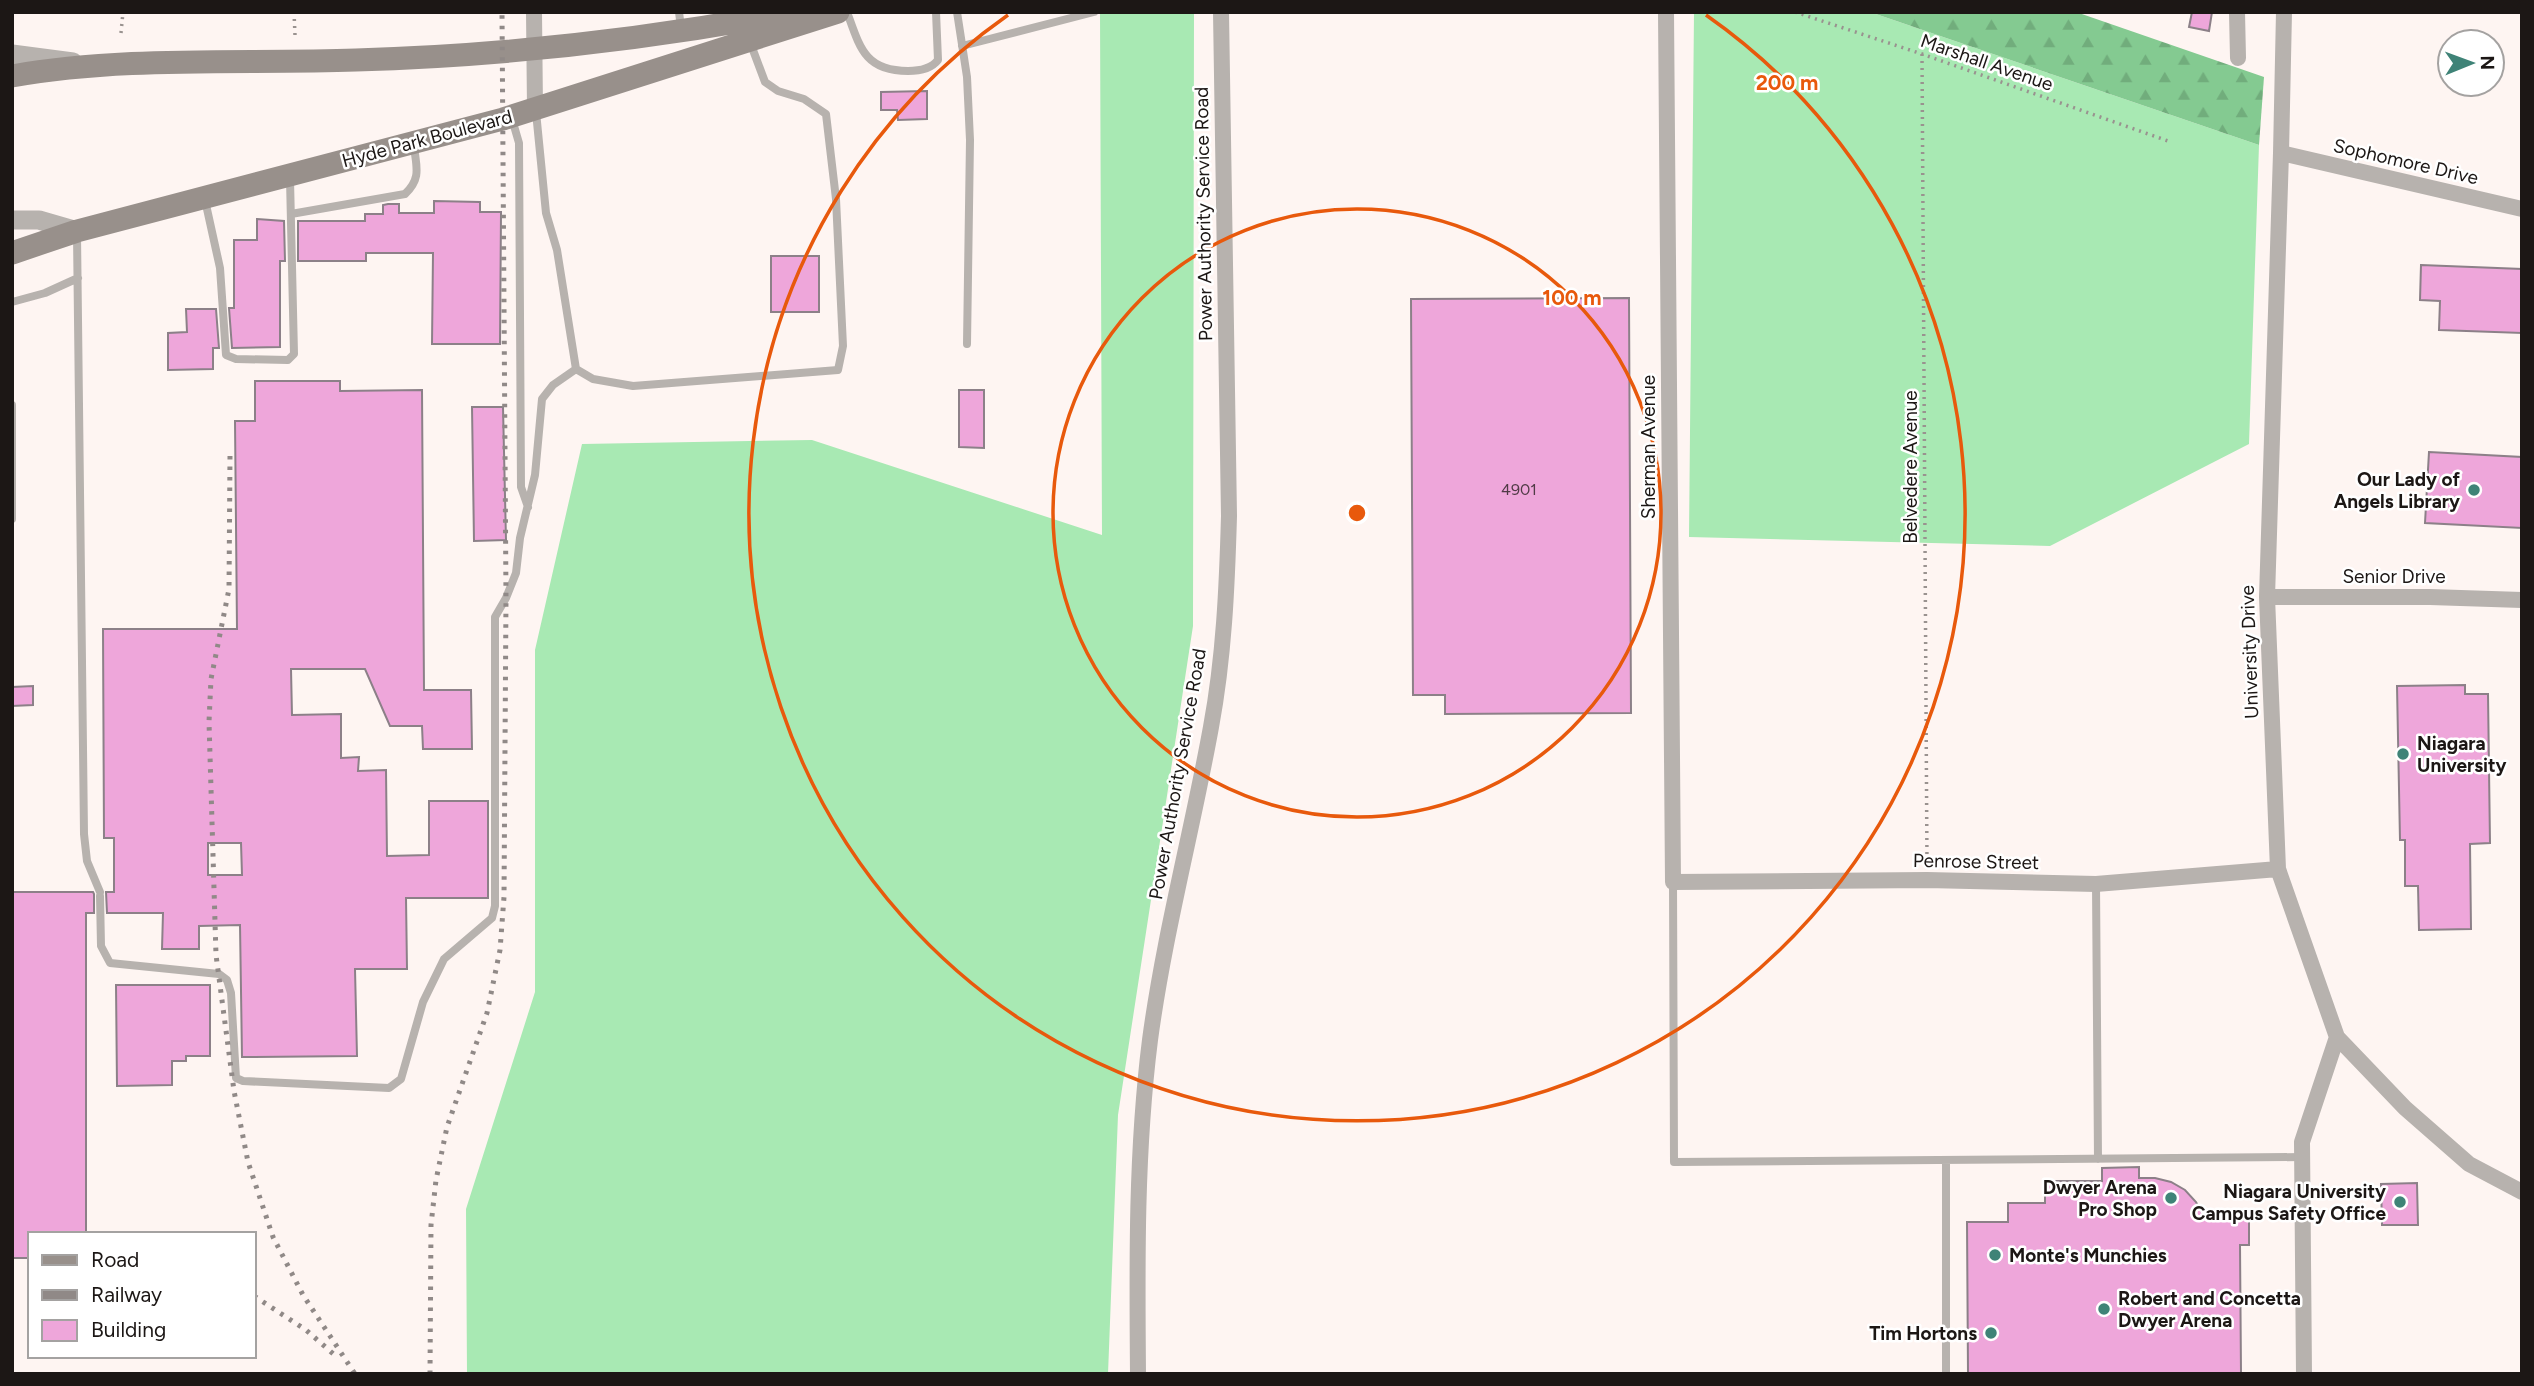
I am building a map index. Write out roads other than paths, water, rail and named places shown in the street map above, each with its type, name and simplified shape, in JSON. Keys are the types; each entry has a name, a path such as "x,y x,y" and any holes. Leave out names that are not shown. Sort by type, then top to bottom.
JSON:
{"main road":[{"path":"12,76 95,65 358,60 535,48 680,21 793,12"},
{"name":"Hyde Park Boulevard","path":"12,253 77,231 512,116 838,12"}],"street":[{"path":"534,12 535,109"},
{"name":"Power Authority Service Road","path":"1138,1374 1140,1132 1150,1039 1213,716 1227,588 1229,516 1221,12"},
{"name":"Sherman Avenue","path":"1666,12 1673,882"},
{"path":"2237,12 2238,58"},
{"name":"University Drive","path":"2284,12 2267,597 2278,869 2337,1037 2405,1108 2469,1164 2522,1192"},
{"path":"12,54 95,65"},
{"name":"Sophomore Drive","path":"2281,153 2522,209"},
{"path":"12,220 39,220 77,231"},
{"name":"Senior Drive","path":"2267,597 2522,600"},
{"name":"Penrose Street","path":"1673,882 1927,880 2096,884 2278,869"},
{"path":"2304,1374 2302,1142 2337,1037"}],"lane":[{"path":"847,12 859,45 877,67 890,71 917,71 933,66 938,60 936,12"},
{"path":"957,12 967,77 970,140 967,344"},
{"path":"962,46 1094,12"},
{"path":"576,369 593,379 633,386 838,370 844,346 836,199 826,114 804,99 779,92 765,82 749,41"},
{"path":"535,109 546,213 557,250 576,369"},
{"path":"512,116 520,143 522,487 528,508"},
{"path":"291,214 405,194 414,185 417,175 413,142"},
{"path":"204,198 220,268 226,355 236,359 288,360 294,354 290,175"},
{"path":"77,231 84,834 87,862 99,885 101,946 110,963 219,974 227,980 231,993 236,1078 243,1081 389,1088 401,1079 423,1002 444,959 492,918 495,906 495,617 516,573 520,538 535,475 542,399 553,384 576,369"},
{"path":"12,302 45,293 78,278"},
{"path":"12,405 12,519"},
{"path":"1673,882 1674,1162 2302,1157"},
{"path":"2096,884 2098,1159"},
{"path":"1946,1160 1946,1374"}],"railway":[{"path":"430,1374 431,1225 436,1180 447,1127 487,1013 500,950 504,897 506,598 502,12"},
{"path":"230,456 229,589 211,679 209,722 216,955 234,1091 248,1162 273,1237 303,1295 355,1374"},
{"path":"256,1297 306,1330 338,1358"}],"place":[{"name":"Our Lady of Angels Library","path":"2474,490"},
{"name":"Niagara University","path":"2403,754"},
{"name":"Dwyer Arena Pro Shop","path":"2171,1198"},
{"name":"Niagara University Campus Safety Office","path":"2400,1202"},
{"name":"Monte's Munchies","path":"1995,1255"},
{"name":"Robert and Concetta Dwyer Arena","path":"2104,1309"},
{"name":"Tim Hortons","path":"1991,1333"}]}
